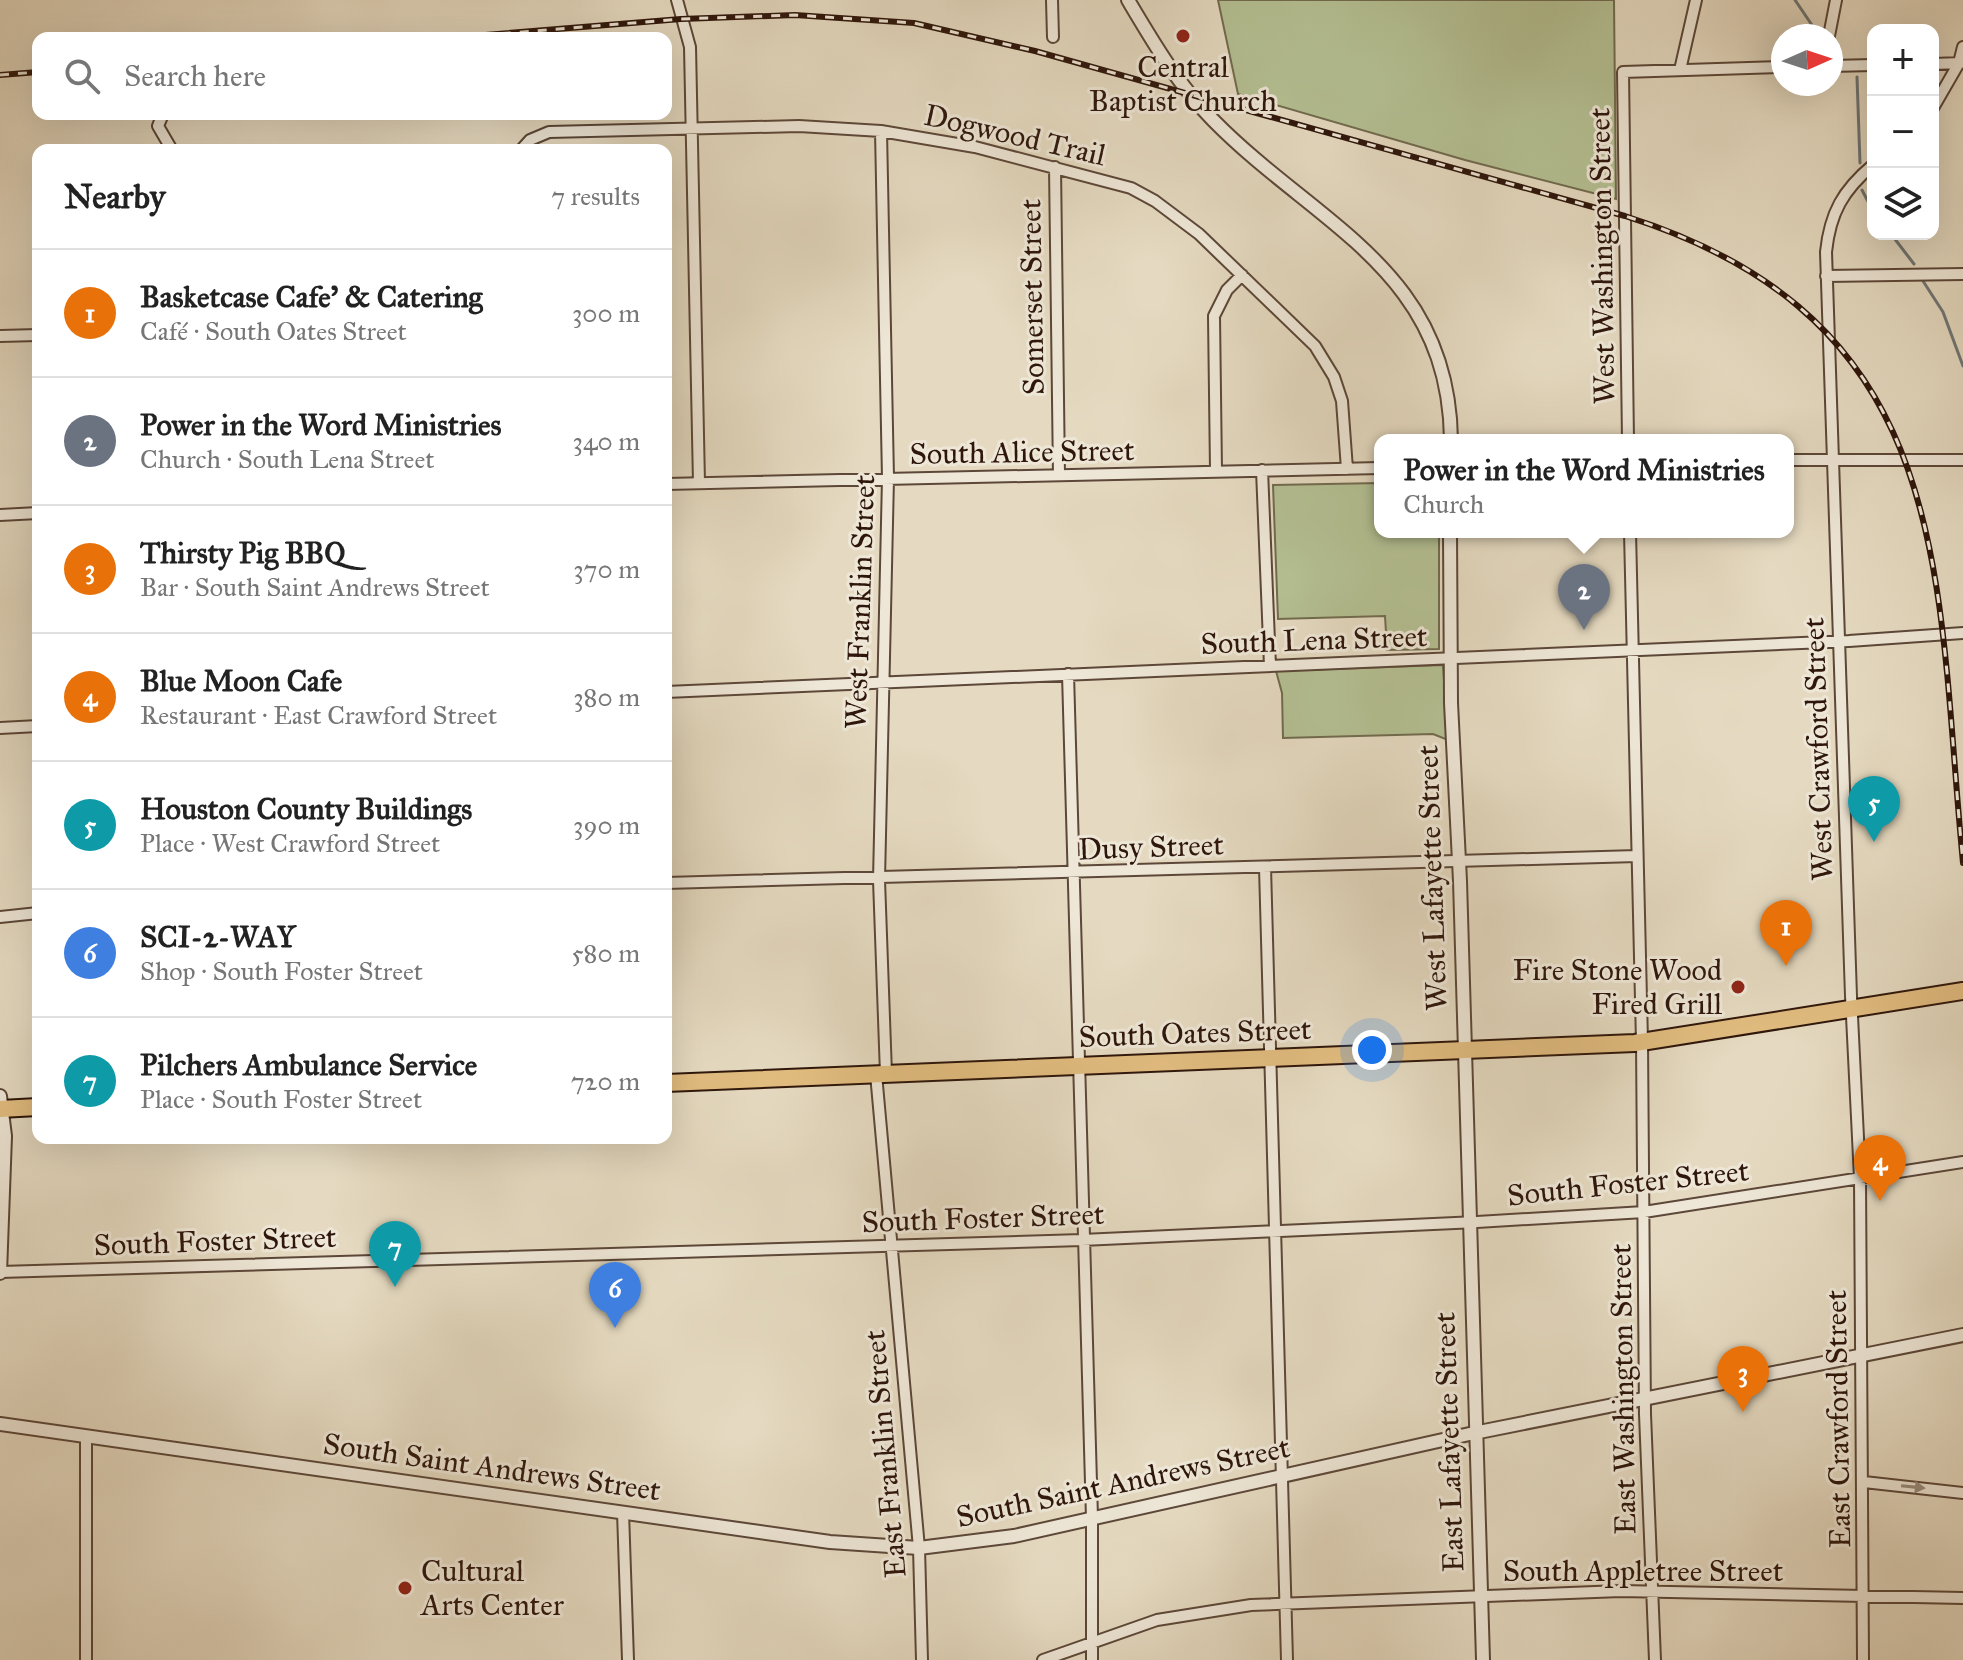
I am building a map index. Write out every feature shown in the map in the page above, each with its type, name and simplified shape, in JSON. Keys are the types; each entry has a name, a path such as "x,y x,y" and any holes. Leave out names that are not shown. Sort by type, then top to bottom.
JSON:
{"main road":[{"name":"South Oates Street","path":"672,1083 1642,1042 1961,992"},
{"path":"0,1109 32,1107"}],"street":[{"path":"677,0 689,41 699,483"},
{"path":"1052,0 1053,37"},
{"path":"1128,0 1165,60 1213,120 1270,173 1373,256 1403,290 1424,325 1440,364 1448,397 1451,434"},
{"path":"1696,0 1680,70 1771,67"},
{"path":"1831,24 1836,0"},
{"path":"1939,98 1961,63 1963,47"},
{"path":"1939,64 1961,63"},
{"path":"1843,66 1867,65"},
{"name":"West Washington Street","path":"1628,434 1623,72 1680,70"},
{"path":"160,120 158,126 168,144"},
{"name":"Dogwood Trail","path":"526,144 549,132 799,126 881,131 947,142 1098,177 1155,201 1199,234 1303,332 1325,361 1342,401 1347,469"},
{"name":"West Franklin Street","path":"881,131 888,478 879,880 881,1074 891,1245"},
{"name":"Somerset Street","path":"1055,167 1059,475"},
{"name":"West Crawford Street","path":"1860,1178 1855,1031 1851,1009 1826,276 1828,235 1835,208 1846,191 1870,168"},
{"path":"1826,276 1963,274"},
{"path":"1216,471 1214,316 1227,290 1242,275"},
{"path":"0,336 32,335"},
{"path":"1794,460 1963,460"},
{"name":"South Alice Street","path":"672,484 1374,468"},
{"path":"1262,470 1270,666"},
{"path":"0,515 32,513"},
{"name":"West Lafayette Street","path":"1450,538 1450,659 1466,1051 1469,1223"},
{"path":"1630,538 1644,1212"},
{"name":"South Lena Street","path":"672,692 1838,642 1963,633"},
{"path":"1068,674 1092,1518 1092,1660"},
{"path":"0,728 32,726"},
{"name":"Dusy Street","path":"672,883 879,880 1637,856"},
{"path":"1265,867 1287,1660"},
{"path":"0,917 32,914"},
{"path":"0,1096 5,1136 0,1272"},
{"name":"South Foster Street","path":"0,1272 1082,1240 1469,1223 1644,1212 1963,1162"},
{"name":"East Crawford Street","path":"1860,1178 1865,1595 1863,1660"},
{"name":"East Washington Street","path":"1644,1212 1655,1660"},
{"name":"East Lafayette Street","path":"1469,1223 1483,1660"},
{"name":"East Franklin Street","path":"891,1245 919,1548 922,1660"},
{"name":"South Saint Andrews Street","path":"0,1424 830,1542 919,1548 1000,1538 1474,1433 1963,1335"},
{"path":"86,1436 86,1660"},
{"path":"1864,1482 1963,1493"},
{"path":"623,1512 628,1660"},
{"name":"South Appletree Street","path":"1043,1660 1192,1612 1286,1603 1653,1591 1963,1598"}],"green space":[{"path":"1218,0 1614,0 1616,199 1465,160 1238,94"},
{"path":"1374,483 1374,538 1439,538 1439,649 1387,650 1385,616 1278,619 1273,485"},
{"path":"1443,665 1448,740 1433,734 1283,738 1282,693 1276,671"}],"waterway":[{"path":"1795,0 1811,24"},
{"path":"1857,77 1860,163"},
{"path":"1862,190 1867,200"},
{"path":"1896,240 1914,264"},
{"path":"1923,281 1943,312 1963,366"}],"railway":[{"path":"522,32 681,19 795,15 914,23 1035,51 1625,216 1734,262 1814,321 1871,391 1908,470 1932,559 1945,655 1963,863"},
{"path":"0,75 32,72"}],"place":[{"name":"Central Baptist Church","path":"1183,36"},
{"name":"Power in the Word Ministries","path":"1584,630"},
{"name":"Houston County Buildings","path":"1874,842"},
{"name":"Basketcase Cafe' & Catering","path":"1786,966"},
{"name":"Fire Stone Wood Fired Grill","path":"1738,987"},
{"name":"Blue Moon Cafe","path":"1880,1201"},
{"name":"Pilchers Ambulance Service","path":"395,1287"},
{"name":"SCI-2-WAY","path":"615,1328"},
{"name":"Thirsty Pig BBQ","path":"1743,1412"},
{"name":"Cultural Arts Center","path":"405,1588"}]}
